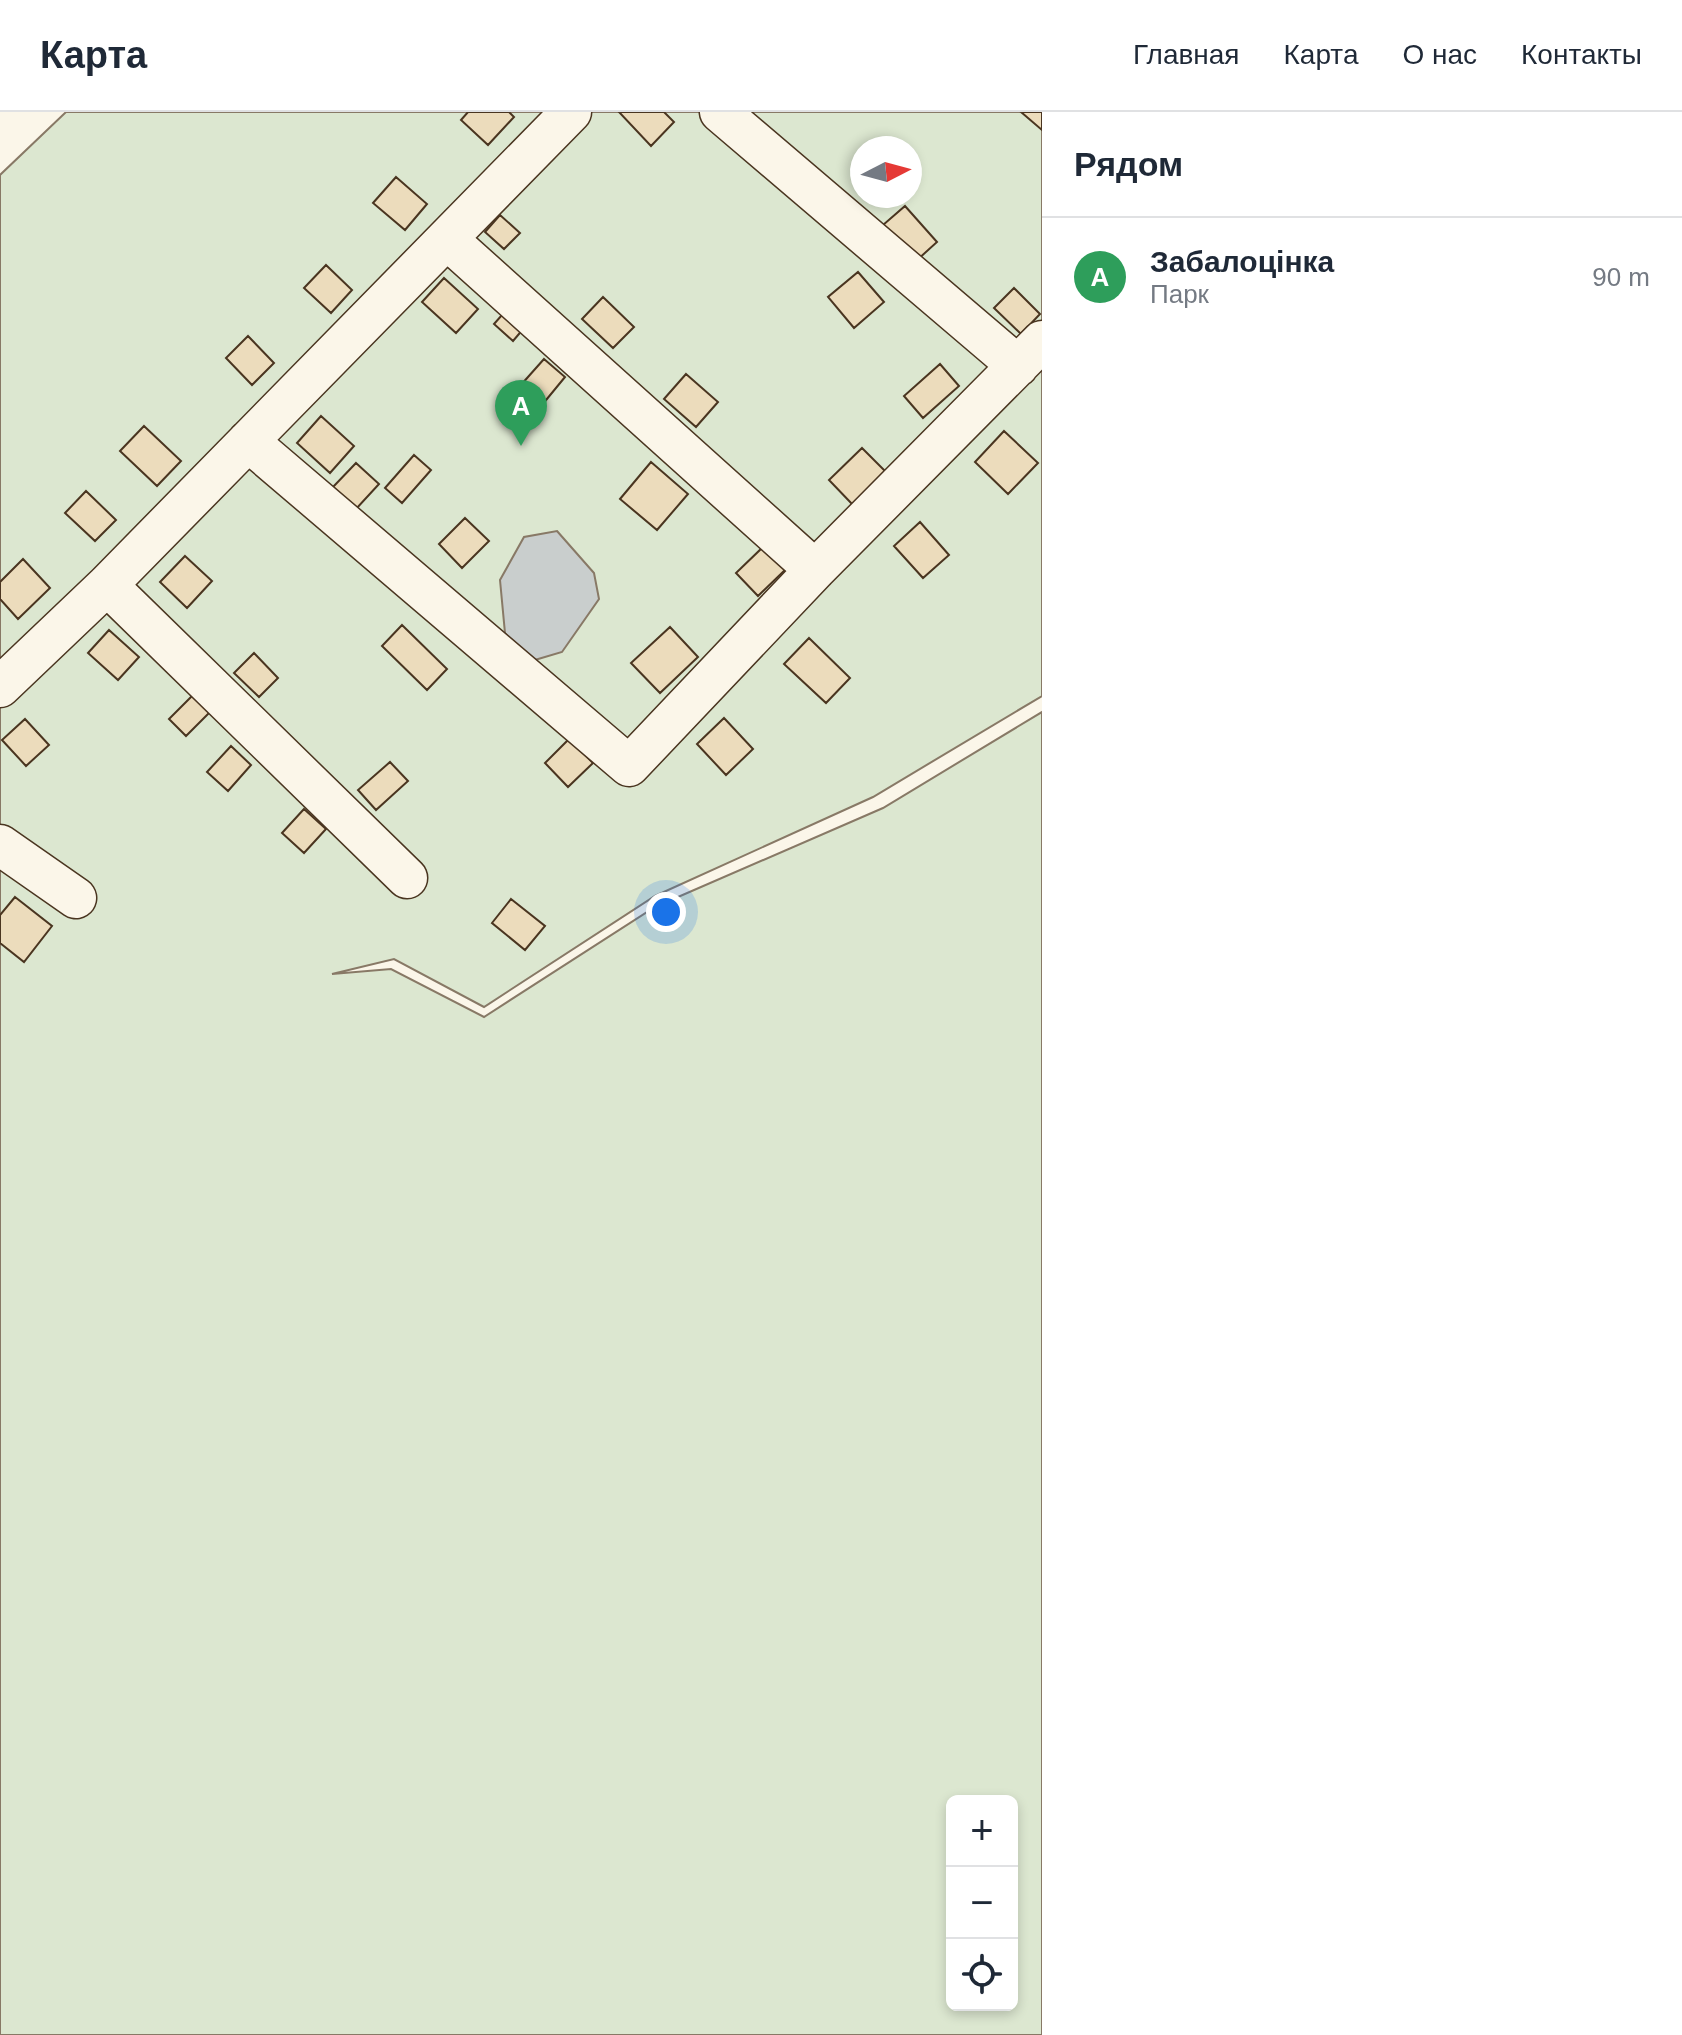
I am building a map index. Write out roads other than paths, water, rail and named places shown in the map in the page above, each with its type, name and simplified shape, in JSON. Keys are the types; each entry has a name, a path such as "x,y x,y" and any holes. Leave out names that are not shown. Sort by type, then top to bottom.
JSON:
{"street":[{"path":"0,687 107,585 571,112"},
{"path":"248,441 629,766 815,570 1030,354 720,112"},
{"path":"447,239 815,570"},
{"path":"107,585 407,878"},
{"path":"0,845 76,898"}],"place":[{"name":"Забалоцінка","path":"521,446"}]}
